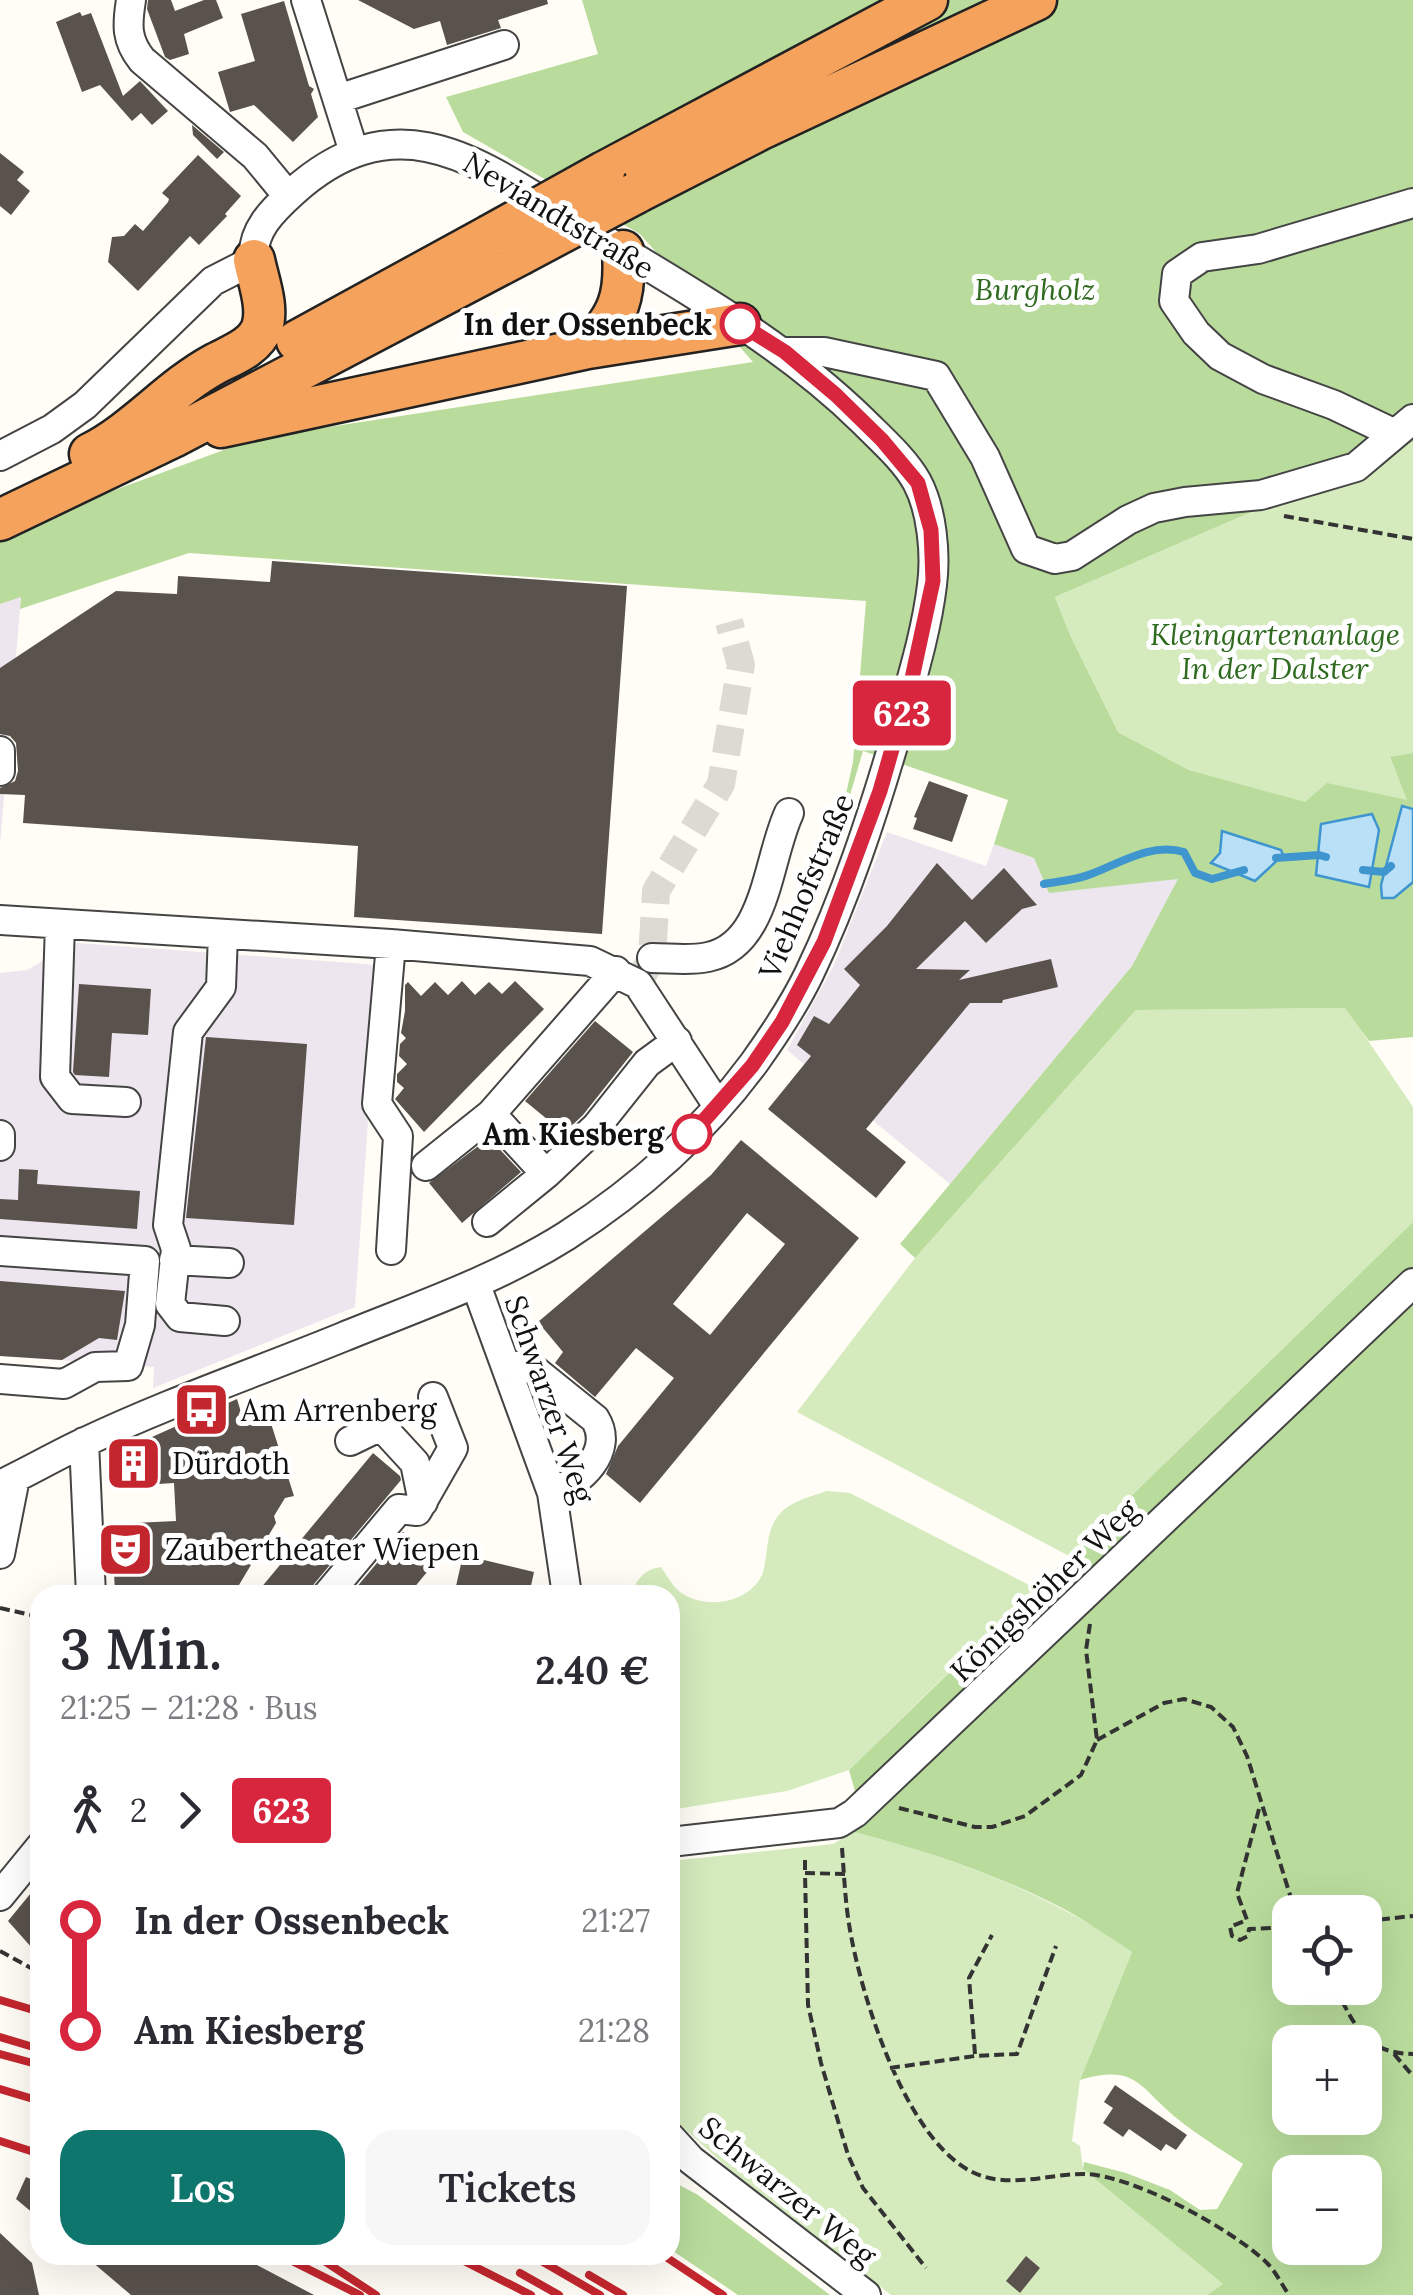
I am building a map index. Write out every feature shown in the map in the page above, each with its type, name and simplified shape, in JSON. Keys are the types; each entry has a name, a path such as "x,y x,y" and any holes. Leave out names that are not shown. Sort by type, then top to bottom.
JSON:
{"highway":[{"path":"0,520 174,437 620,182 927,0"},
{"path":"620,182 759,130 1036,0"},
{"path":"254,260 280,292 302,306 316,307 504,245"},
{"path":"588,348 620,306 623,251"},
{"path":"114,442 175,390 254,343 265,310 254,260"},
{"path":"0,496 114,442 416,277"},
{"path":"174,437 588,348 764,339"}],"street":[{"path":"131,0 127,28 131,46 142,60 255,156 288,196"},
{"path":"306,0 354,152"},
{"path":"338,99 504,45"},
{"name":"Neviandtstraße","path":"254,260 252,248 270,215 311,176 354,152 392,145 429,145 460,154 764,339"},
{"path":"1404,427 1264,379 1220,356 1196,333 1174,301 1177,274 1202,256 1258,248 1413,203"},
{"path":"0,456 52,429 85,405 213,281 254,260"},
{"path":"764,339 936,376 985,457 1026,549 1055,559 1072,556 1154,508 1261,494 1356,467 1404,427"},
{"name":"Viehhofstraße","path":"7,1482 84,1442 476,1285 528,1259 618,1200 676,1151 752,1066 782,1022 824,942 880,791 911,683 933,581 931,530 918,483 836,395 764,339"},
{"path":"0,751 0,771"},
{"path":"652,958 712,957 743,939 756,915 778,836 790,813"},
{"path":"3,913 60,924 391,944 590,961 616,970 638,984 718,1106"},
{"path":"60,924 56,1077 72,1099 126,1102"},
{"path":"222,934 221,987 188,1032 168,1225 176,1249 170,1304 180,1317 225,1321"},
{"path":"391,944 377,1104 398,1136 391,1250"},
{"path":"426,1166 491,1114 616,970"},
{"path":"487,1222 596,1127 647,1063 677,1041"},
{"path":"491,1114 546,1174"},
{"path":"0,1135 0,1146"},
{"path":"0,1251 146,1261 140,1325 128,1366 94,1368 64,1384 0,1379"},
{"path":"174,1260 229,1263"},
{"name":"Königshöher Weg","path":"840,1823 870,1800 1413,1283"},
{"name":"Schwarzer Weg","path":"476,1285 552,1493 566,1585"},
{"path":"506,1368 528,1364 600,1428 597,1454 583,1475 573,1486 552,1493"},
{"path":"420,1507 453,1448 433,1397"},
{"path":"350,1442 381,1426 415,1463 420,1507"},
{"path":"84,1442 91,1585"},
{"path":"0,1554 7,1482"},
{"path":"335,1585 398,1509 420,1507"},
{"path":"680,1841 840,1823"},
{"path":"0,1896 30,1859"},
{"name":"Schwarzer Weg","path":"680,2157 866,2295"}],"path":[{"path":"1281,516 1413,539"},
{"path":"870,1800 975,1828 992,1827 1025,1816 1081,1774 1097,1740 1086,1650 1093,1608 1088,1593"},
{"path":"0,1608 30,1615"},
{"path":"1097,1740 1164,1703 1184,1699 1211,1708 1233,1728 1247,1756 1290,1895"},
{"path":"1260,1804 1237,1893 1246,1920 1230,1928 1232,1936 1240,1940 1248,1936 1249,1930 1272,1928"},
{"path":"840,1823 849,1926 869,2004 890,2068 946,2154 982,2177 1025,2182 1085,2174 1118,2179 1198,2216 1242,2244 1269,2265 1288,2295"},
{"path":"804,1860 808,2006 848,2155 864,2188 926,2268"},
{"path":"805,1873 844,1874"},
{"path":"1382,1919 1413,1916"},
{"path":"975,2056 968,1978 992,1935"},
{"path":"890,2068 1017,2054 1056,1946"},
{"path":"0,1951 30,1968"},
{"path":"1344,2005 1362,2038 1394,2054 1413,2076"},
{"path":"1394,2054 1413,2054"}],"shaded area":[{"path":"21,596 20,609 0,845 0,604"},
{"path":"887,832 986,866 994,844 1034,858 1050,892 1179,878 1132,966 950,1184 787,1050 834,965"},
{"path":"78,943 379,965 355,1307 153,1388 154,1367 0,1356 0,973 27,970 52,949"}],"green space":[{"name":"Burgholz","path":"582,0 1413,0 1413,442 1055,597 1118,732 1189,770 1305,802 1327,783 1407,800 1390,757 1413,753 1413,1037 1369,1041 1345,1008 1136,1010 915,1258 900,1244 1132,966 1178,879 1049,893 1034,858 994,844 1008,800 863,751 833,853 853,762 866,601 189,553 20,609 21,597 0,604 0,532 257,438 753,362 640,234 463,132 446,97 598,54"},
{"name":"Kleingartenanlage In der Dalster","path":"1413,442 1413,753 1390,758 1408,801 1327,784 1306,803 1189,770 1118,732 1055,597"},
{"path":"1346,1008 1413,1107 1413,1222 1069,1556 797,1412 915,1258 1136,1010"},
{"path":"1413,1222 1413,2295 1207,2295 1223,2284 1083,2169 1084,2162 1126,2173 1170,2190 1200,2210 1217,2209 1243,2164 1187,2126 1137,2082 1115,2075 1080,2080 1132,1952 1066,1910 1015,1886 935,1856 854,1832 863,1820 849,1770"},
{"path":"827,1491 850,1493 1035,1588 849,1770 787,1791 680,1808 680,1592 713,1602 747,1592 762,1575 774,1522 797,1502"},
{"path":"661,1567 674,1585 636,1585 646,1573"},
{"path":"854,1832 989,1875 1075,1916 1132,1952 1080,2080 1072,2141 1080,2146 1083,2169 1223,2284 1207,2295 891,2295 728,2168 680,2125 680,1860 833,1844"},
{"path":"680,2185 830,2295 738,2295 680,2256"}],"water":[{"path":"1402,806 1413,809 1413,882 1394,898 1382,898 1381,885"},
{"path":"1372,814 1379,830 1369,887 1316,875 1321,824"},
{"path":"1222,831 1281,850 1283,855 1255,881 1211,863 1220,853"}],"building":[{"path":"148,0 171,0 175,11 204,0 216,0 223,18 184,34 189,54 170,60 165,57 147,9"},
{"path":"358,0 547,0 548,4 498,20 501,28 447,45 440,21 414,29"},
{"path":"284,1 309,86 314,89 311,94 318,117 293,142 254,105 230,112 218,72 255,61 241,14"},
{"path":"80,12 82,16 91,13 123,96 140,81 168,111 152,125 141,113 132,121 100,85 82,92 56,22"},
{"path":"192,125 224,152 217,159 193,135"},
{"path":"0,153 24,172 17,180 30,191 11,215 0,206"},
{"path":"198,155 241,196 199,245 190,236 138,291 108,262 112,237 124,236 135,224 143,231 168,202 162,193"},
{"path":"272,561 627,586 602,934 354,917 358,846 23,823 25,795 0,794 0,788 15,781 18,771 16,743 10,736 0,734 0,668 116,591 177,594 178,576 270,582"},
{"path":"929,781 968,795 952,842 913,829"},
{"path":"937,863 972,900 1004,868 1037,905 1022,909 986,943 965,921 916,969 970,970 959,980 1051,959 1058,987 1002,1003 970,1003 866,1129 906,1162 876,1198 768,1109 811,1056 797,1045 814,1016 829,1024 860,985 844,969 887,926"},
{"path":"462,981 475,995 489,982 502,994 515,981 544,1009 424,1132 395,1099 404,1088 397,1082 397,1074 407,1064 399,1056 400,1044 406,1038 401,1033 405,985 408,982 421,996 435,982 448,995"},
{"path":"79,984 151,989 148,1035 112,1033 109,1077 73,1072"},
{"path":"595,1021 633,1052 564,1133 525,1101"},
{"path":"206,1037 307,1044 294,1225 186,1218"},
{"path":"489,1138 521,1172 462,1223 429,1183"},
{"path":"741,1140 859,1238 640,1503 606,1474 618,1446 674,1378 636,1348 595,1397 555,1363 563,1352 538,1322 711,1175","holes":["747,1213 785,1244 710,1335 673,1304"]},
{"path":"19,1169 38,1170 37,1184 140,1191 137,1229 0,1219 0,1199 18,1200"},
{"path":"0,1281 125,1291 117,1340 99,1338 62,1360 0,1356"},
{"path":"237,1399 243,1419 269,1417 294,1496 285,1498 274,1516 276,1523 239,1585 115,1585 112,1524 176,1521 174,1483 110,1487 114,1462 125,1449"},
{"path":"373,1453 400,1476 401,1480 314,1585 263,1585"},
{"path":"403,1532 437,1560 416,1585 358,1585"},
{"path":"463,1555 534,1572 531,1585 456,1585"},
{"path":"30,1894 30,1946 8,1921"},
{"path":"1115,2085 1187,2135 1176,2150 1166,2144 1161,2151 1129,2129 1123,2137 1103,2123 1113,2108 1104,2102"},
{"path":"26,2177 30,2179 30,2211 16,2199"},
{"path":"0,2233 32,2265 39,2295 0,2295"},
{"path":"1026,2256 1040,2268 1020,2293 1006,2281"},
{"path":"96,2265 257,2265 314,2295 131,2295"}],"waterway":[{"path":"1044,884 1086,876 1136,855 1160,850 1184,852 1195,873 1212,879 1244,870"},
{"path":"1276,858 1326,857"},
{"path":"1363,870 1384,872 1391,866"}],"tunnel":[{"path":"638,984 652,958 656,891 721,784 741,665 729,622"}],"railway":[{"path":"0,2000 30,2009"},
{"path":"0,2037 30,2046"},
{"path":"0,2054 30,2062"},
{"path":"0,2089 30,2098"},
{"path":"0,2141 30,2151"},
{"path":"300,2265 360,2295"},
{"path":"330,2265 376,2295"},
{"path":"472,2265 531,2295"},
{"path":"548,2265 600,2295"},
{"path":"678,2265 723,2295"},
{"path":"520,2273 559,2295"},
{"path":"589,2275 623,2295"}],"bus line":[{"name":"623","path":"692,1134 752,1066 782,1022 824,942 880,791 911,683 933,581 931,530 918,483 836,395 785,352 740,324"}],"place":[{"name":"In der Ossenbeck","path":"740,324"},
{"name":"Am Kiesberg","path":"692,1134"},
{"name":"Am Arrenberg","path":"202,1410"},
{"name":"Dürdoth","path":"133,1463"},
{"name":"Zaubertheater Wiepen","path":"126,1549"}]}
